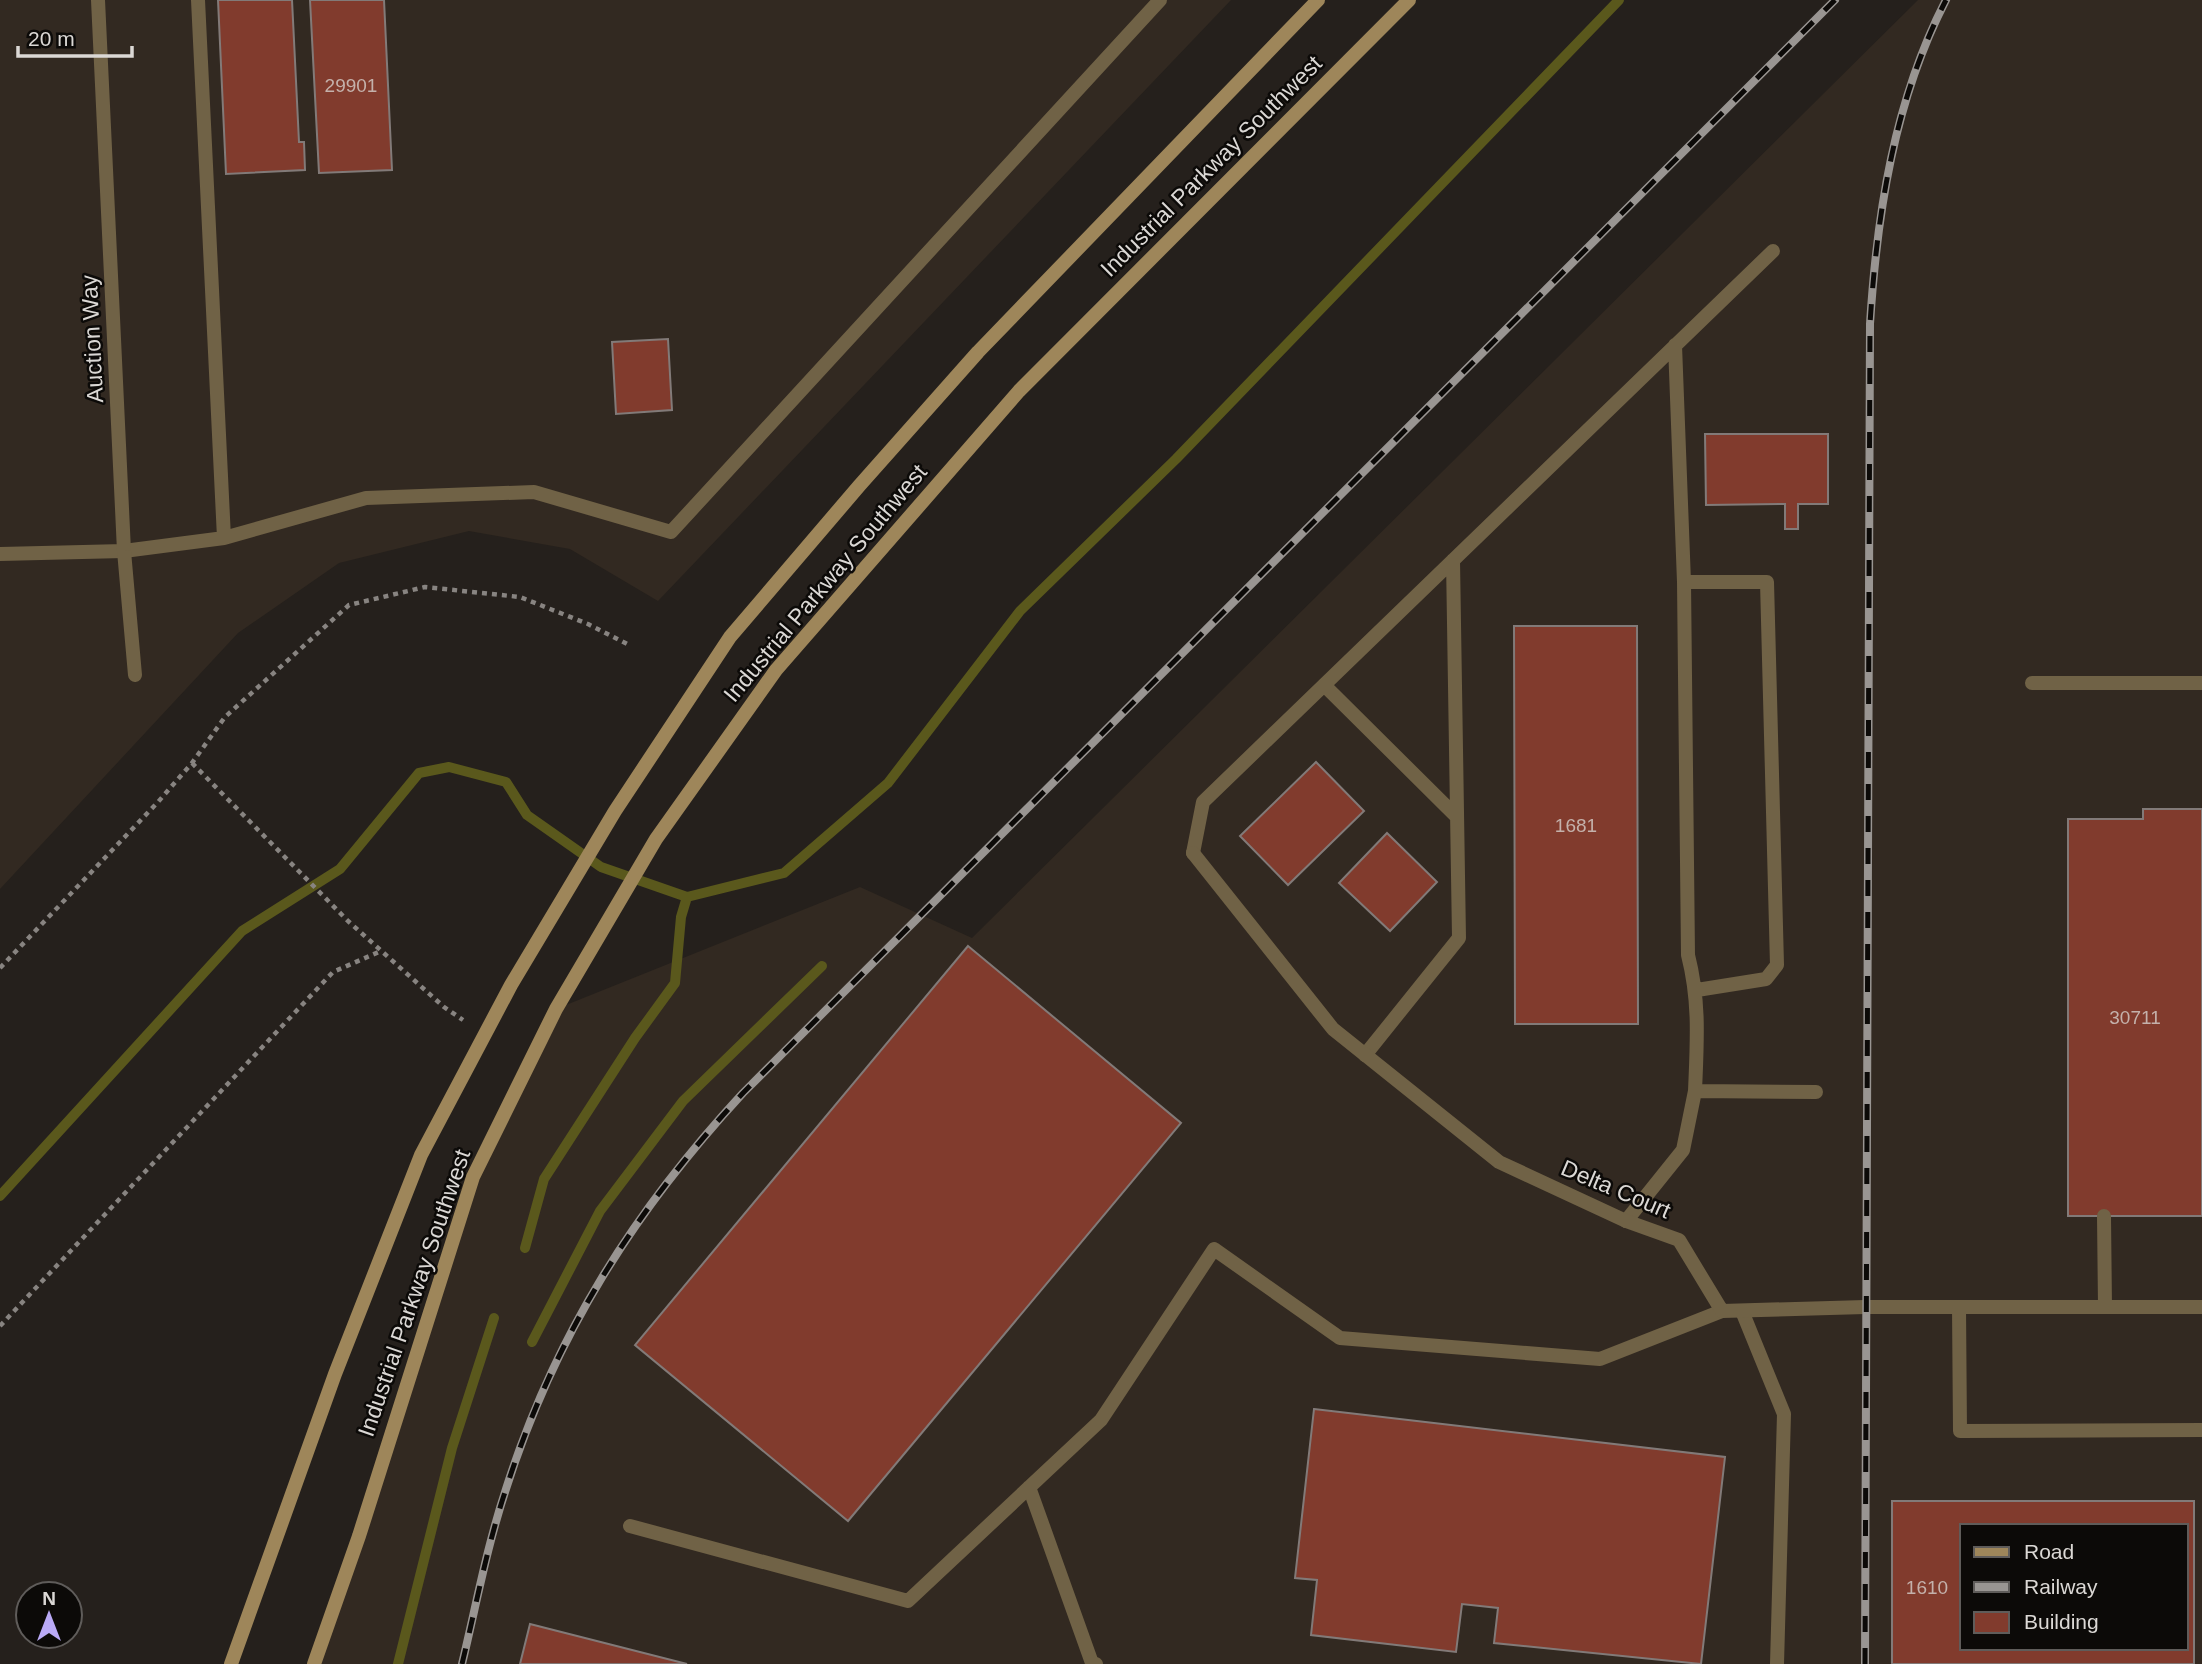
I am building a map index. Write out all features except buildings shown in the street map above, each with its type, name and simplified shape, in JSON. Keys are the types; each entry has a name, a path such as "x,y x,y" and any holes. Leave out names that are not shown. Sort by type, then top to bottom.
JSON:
{"main road":[{"name":"Industrial Parkway Southwest","path":"231,1664 335,1374 421,1155 511,985 615,811 730,637 978,352 1318,0"},
{"name":"Industrial Parkway Southwest","path":"314,1664 359,1536 473,1177 556,1009 656,839 776,670 1019,391 1409,0"}],"street":[{"name":"Auction Way","path":"98,0 124,551 135,675"},
{"path":"198,0 224,538"},
{"path":"0,554 124,551 224,538 366,498 534,492 671,533 1160,0"},
{"path":"1457,817 1324,685 1773,251"},
{"path":"1626,1221 1683,1150 1695,1091 1697,990 1688,955 1684,582 1675,345"},
{"path":"1365,1055 1459,938 1453,559"},
{"path":"1684,582 1767,582 1777,965 1766,979 1697,990"},
{"path":"2032,683 2202,683"},
{"name":"Delta Court","path":"1324,685 1203,802 1193,853 1333,1029 1499,1162 1626,1221 1679,1240 1722,1311"},
{"path":"1695,1091 1816,1092"},
{"path":"2104,1216 2105,1307"},
{"path":"630,1526 908,1601 1101,1420 1214,1249 1340,1338 1600,1359 1722,1311 2202,1307"},
{"path":"1959,1307 1960,1431 2202,1430"},
{"path":"1742,1311 1784,1414 1777,1664"},
{"path":"1029,1487 1092,1663 1096,1664"}],"path":[{"path":"0,968 192,763 225,717 349,606 425,587 520,597 631,646"},
{"path":"192,763 348,921 444,1007 486,1034"},
{"path":"0,1326 332,972 381,951"}],"shaded area":[{"path":"0,0 1231,0 658,601 570,549 469,531 339,563 238,633 0,889"},
{"path":"1918,0 2202,0 2202,1664 314,1664 473,1177 556,1009 860,887 972,938"}],"waterway":[{"path":"0,1196 242,931 340,869 419,773 449,767 506,782 527,815 601,867 687,897 784,873 888,783 1020,611 1176,459 1619,0"},
{"path":"525,1248 544,1179 635,1038 675,983 681,917 687,897"},
{"path":"532,1342 600,1211 683,1101 822,966"},
{"path":"398,1664 452,1448 494,1318"}],"railway":[{"path":"462,1664 499,1511 548,1379 574,1327 633,1230 704,1138 743,1093 1835,0"},
{"path":"1865,1664 1870,324 1883,199 1891,158 1913,78 1946,0"}]}
